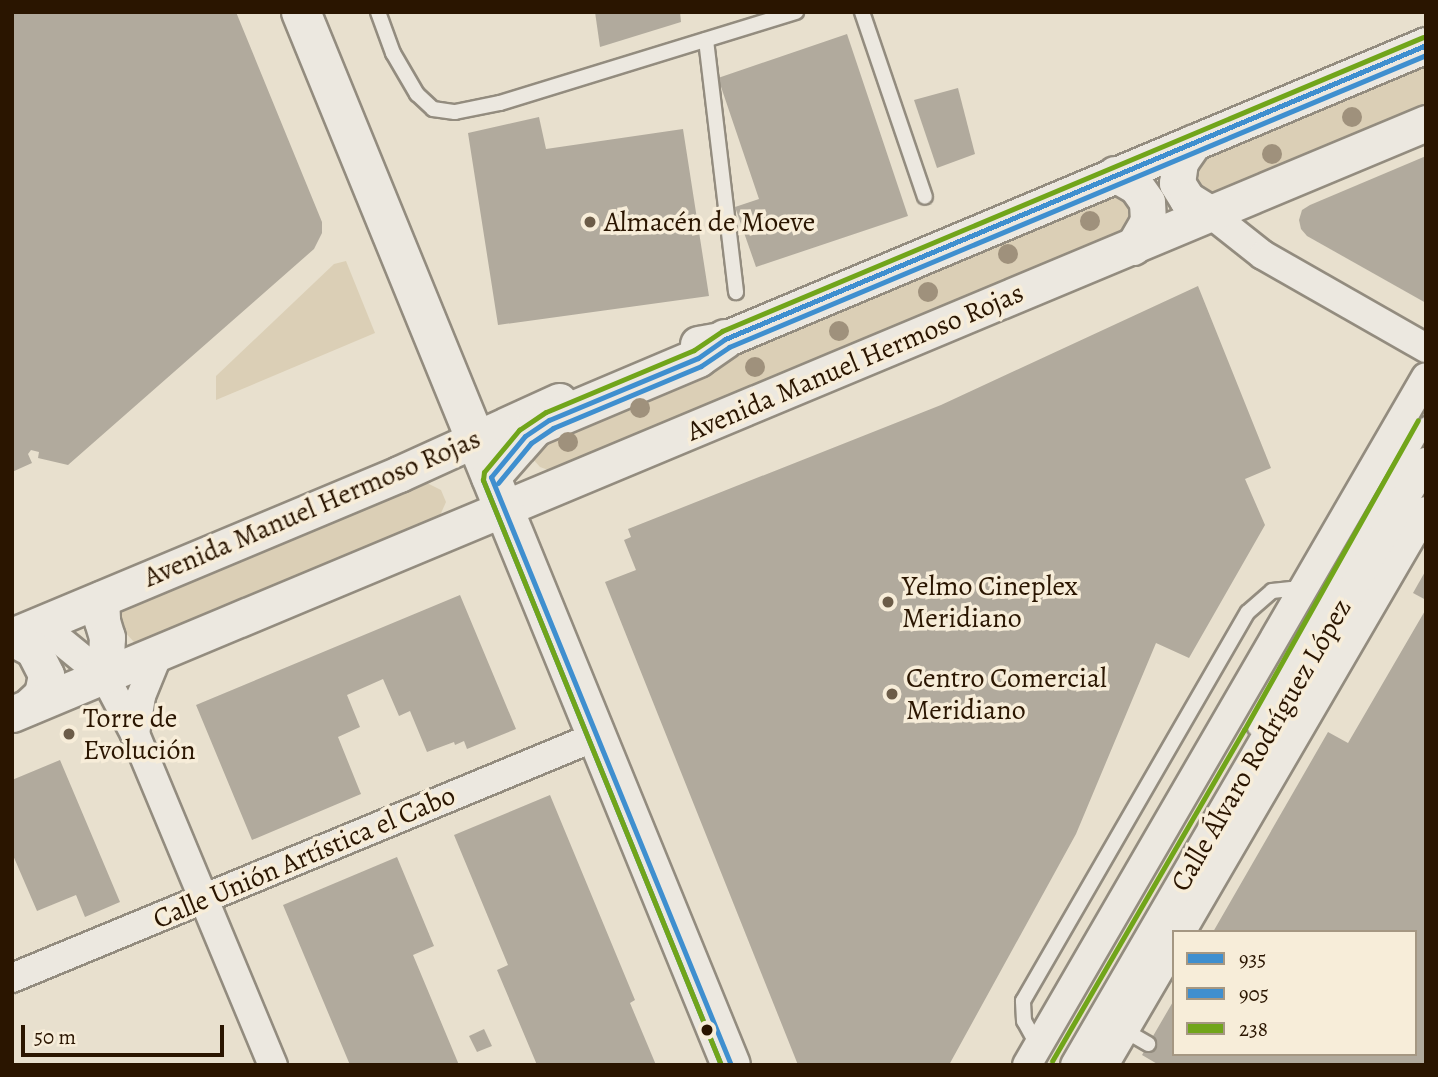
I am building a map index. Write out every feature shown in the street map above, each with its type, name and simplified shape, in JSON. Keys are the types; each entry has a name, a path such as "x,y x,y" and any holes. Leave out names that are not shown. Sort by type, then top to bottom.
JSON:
{"main road":[{"path":"301,12 731,1065"},
{"path":"497,493 535,427 698,358 725,339"}],"street":[{"name":"Avenida Manuel Hermoso Rojas","path":"22,633 399,474 688,346 725,339 1426,45"},
{"name":"Avenida Manuel Hermoso Rojas","path":"20,710 105,677 497,493 1133,247 1426,123"},
{"path":"1194,142 1180,162 1177,183 1187,199 1211,214 1263,255 1426,348"},
{"path":"1115,174 1136,186 1147,202 1148,221 1133,247"},
{"name":"Calle Álvaro Rodríguez López","path":"1032,1055 1426,377"},
{"name":"Calle Álvaro Rodríguez López","path":"1075,1065 1426,462"},
{"name":"Calle Álvaro Rodríguez López","path":"1182,930 1426,511"},
{"path":"101,599 102,621 107,637 105,677 135,734 273,1065"},
{"path":"22,633 105,677"},
{"path":"20,710 42,694 46,675 22,633"},
{"path":"135,734 141,696 159,652"},
{"name":"Calle Unión Artística el Cabo","path":"12,978 597,736"},
{"path":"1104,1065 1136,1037 1172,950"}],"lane":[{"path":"378,12 393,52 417,94 433,109 455,112 500,103 796,12"},
{"path":"862,12 925,197"},
{"path":"706,40 736,292"},
{"name":"Calle Álvaro Rodríguez López","path":"1060,1065 1252,734 1426,424"}],"shaded area":[{"path":"1426,61 1426,107 1204,198 1185,172 1193,159"},
{"path":"1105,194 1120,194 1135,210 1125,234 551,471 540,467 533,459 530,449 534,440"},
{"path":"346,261 375,333 216,400 216,376 334,264"},
{"path":"425,482 441,490 446,502 438,520 145,643 134,642 122,629 122,612 128,607"}],"building":[{"path":"12,12 236,12 322,222 322,233 314,249 68,465 38,458 39,452 31,450 28,454 32,463 12,472"},
{"path":"595,12 680,12 681,22 600,47"},
{"path":"847,34 908,216 756,267 735,207 759,199 718,78"},
{"path":"958,88 975,154 937,168 914,100"},
{"name":"Almacén de Moeve","path":"539,117 546,149 683,129 709,296 498,325 468,133"},
{"path":"1426,156 1426,303 1307,236 1301,229 1299,220 1302,210 1310,205"},
{"name":"Centro Comercial Meridiano","path":"1198,286 1271,468 1245,479 1265,525 1189,658 1156,643 1076,834 949,1065 798,1065 605,582 636,570 624,540 631,537 628,529 941,405"},
{"path":"1426,570 1426,600 1413,593"},
{"path":"460,595 516,729 467,749 464,741 427,752 410,711 399,716 383,679 347,695 360,727 338,737 361,794 252,840 196,705"},
{"path":"1426,609 1426,1065 1159,1065 1142,1055 1172,1003 1172,1056 1417,1056 1417,930 1214,930 1328,732 1348,743"},
{"path":"60,760 120,902 85,917 76,895 37,911 12,853 12,780"},
{"path":"550,795 635,1000 630,1003 656,1065 537,1065 497,970 508,965 454,835"},
{"path":"397,857 434,946 413,955 459,1065 350,1065 283,905"},
{"path":"484,1029 492,1046 477,1052 469,1036"}],"transit line":[{"name":"238","path":"721,1065 483,480 484,472 519,430 546,412 694,350 722,331 1423,37"},
{"name":"935","path":"491,477 525,436 549,420 698,358 725,339 1426,45"},
{"name":"905","path":"498,483 531,443 553,428 701,366 729,347 1426,55"},
{"name":"238","path":"1052,1061 1244,730 1418,420"},
{"name":"935","path":"491,477 731,1065"},
{"name":"905","path":"483,480 721,1065"}],"place":[{"name":"Almacén de Moeve","path":"590,222"},
{"name":"Yelmo Cineplex Meridiano","path":"888,602"},
{"name":"Centro Comercial Meridiano","path":"892,694"},
{"name":"Torre de Evolución","path":"69,734"}]}
